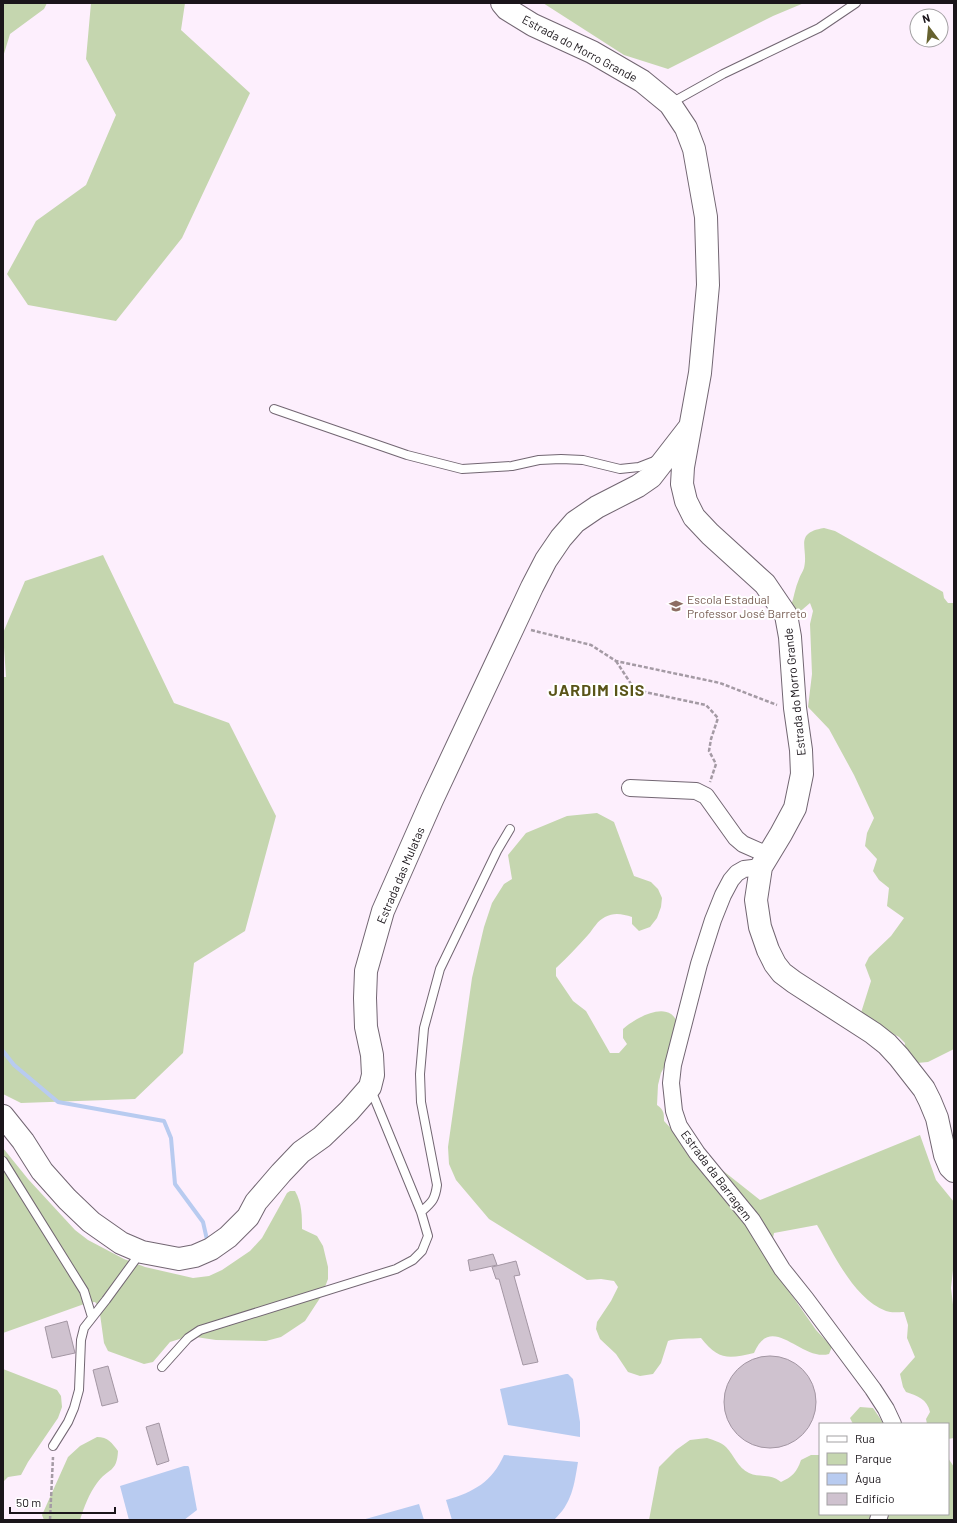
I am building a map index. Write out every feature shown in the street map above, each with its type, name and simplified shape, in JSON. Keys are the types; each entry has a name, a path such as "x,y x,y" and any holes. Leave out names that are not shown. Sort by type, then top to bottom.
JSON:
{"street":[{"name":"Estrada do Morro Grande","path":"502,3 507,9 533,25 592,52 642,81 670,104 686,128 694,149 706,217 708,292 700,373 683,467 682,484 686,502 694,517 710,534 766,584 786,614 790,637 796,712 801,750 802,774 795,808 764,861 756,900 760,927 775,964 782,973 873,1033 899,1057 924,1089 930,1101 936,1118 945,1155 954,1171"},
{"name":"Estrada das Mulatas","path":"370,1087 373,1075 372,1055 366,1027 366,971 383,911 432,800 532,587 546,560 560,538 575,522 597,507 638,486 651,477 691,426"},
{"path":"630,788 696,791 706,796 736,838 764,861"},
{"name":"Estrada da Barragem","path":"764,861 737,873 731,880 723,895 699,964 674,1065 671,1083 674,1111 679,1126 697,1153 752,1220 782,1269 873,1389 886,1409 893,1423"},
{"path":"3,1116 23,1141 42,1171 67,1199 91,1222 122,1243 142,1252 179,1259 195,1256 211,1249 228,1236 248,1217 256,1202 301,1152 322,1137 349,1111 370,1087"}],"lane":[{"path":"670,104 723,74 819,28 856,3"},
{"path":"274,409 408,455 462,469 512,466 539,460 561,459 583,460 620,469 639,467 665,458"},
{"path":"421,1212 434,1200 437,1185 421,1102 420,1074 424,1028 440,969 497,851 510,829"},
{"path":"162,1367 188,1338 200,1330 396,1269 413,1260 422,1251 428,1236 421,1212 370,1087"},
{"path":"3,1161 84,1291 92,1317"},
{"path":"53,1446 68,1422 74,1408 78,1390 81,1340 84,1328 142,1252"}],"path":[{"path":"515,626 590,645 616,661 720,683 796,712"},
{"path":"616,661 635,690 706,705 718,718 711,739 709,751 716,764 706,796"},
{"path":"50,1520 53,1446"}],"green space":[{"path":"3,3 47,3 44,9 10,34 3,57"},
{"path":"91,3 185,3 181,30 250,93 182,238 116,321 28,305 7,274 36,221 86,185 116,115 86,59"},
{"path":"543,3 804,3 773,16 668,69 624,55"},
{"path":"824,528 835,531 943,592 944,598 948,603 954,603 954,1049 928,1062 917,1063 904,1051 905,1043 899,1037 860,1016 871,981 865,965 869,957 891,936 904,918 887,906 889,888 879,880 873,871 877,859 865,846 867,833 874,818 854,775 829,729 808,707 812,674 810,624 813,611 810,603 796,615 791,606 804,568 805,538 814,530"},
{"path":"103,555 174,703 229,723 276,816 245,931 194,963 183,1053 135,1099 21,1103 3,1094 3,677 6,677 3,633 25,581"},
{"path":"597,813 614,822 634,876 651,882 658,889 662,898 661,907 657,918 650,927 639,931 632,924 632,917 622,914 615,914 608,915 602,919 556,968 556,976 573,1001 586,1011 610,1053 619,1053 627,1044 623,1038 623,1029 639,1018 653,1012 659,1011 671,1014 679,1024 668,1060 661,1073 658,1085 657,1105 663,1112 664,1121 680,1138 760,1200 920,1135 936,1180 954,1202 954,1269 951,1288 954,1313 954,1438 949,1439 949,1423 927,1423 926,1419 930,1412 927,1404 918,1397 906,1392 903,1387 900,1374 915,1357 907,1338 908,1325 904,1312 886,1311 874,1305 854,1286 838,1262 817,1225 774,1233 768,1261 816,1330 832,1347 829,1354 818,1355 778,1337 769,1337 761,1341 754,1353 730,1357 718,1354 701,1338 675,1339 668,1341 661,1363 653,1374 640,1376 628,1372 616,1354 600,1339 596,1329 597,1322 611,1301 618,1287 614,1281 601,1279 587,1280 489,1219 456,1180 449,1164 448,1147 472,978 484,927 492,903 504,884 512,879 508,855 526,833 567,816"},
{"path":"3,1148 28,1179 75,1230 88,1240 124,1259 145,1267 193,1278 209,1276 222,1270 250,1251 262,1238 287,1193 290,1191 295,1191 302,1214 302,1229 317,1236 323,1246 328,1267 328,1279 322,1295 305,1321 281,1337 266,1341 216,1340 189,1336 170,1342 153,1362 144,1364 108,1351 104,1343 99,1307 95,1302 87,1303 3,1333"},
{"path":"3,1369 57,1390 61,1396 62,1407 58,1418 28,1462 21,1475 8,1477 3,1482"},
{"path":"860,1407 873,1408 883,1423 852,1423 850,1418"},
{"path":"97,1437 107,1439 118,1451 114,1467 101,1478 94,1487 80,1520 44,1520 42,1515 68,1457 80,1446"},
{"path":"707,1438 717,1441 729,1450 745,1471 777,1479 781,1482 794,1474 801,1460 811,1455 819,1455 819,1515 949,1515 949,1460 954,1467 954,1520 649,1520 659,1467 676,1450 690,1440"}],"water":[{"path":"566,1374 573,1379 580,1422 580,1437 508,1425 500,1389"},
{"path":"504,1455 578,1462 571,1494 560,1514 554,1520 452,1520 446,1500 481,1485 494,1472"},
{"path":"184,1466 189,1467 197,1510 184,1520 129,1520 120,1486"},
{"path":"419,1504 424,1520 362,1520"}],"building":[{"path":"493,1254 497,1265 470,1271 468,1260"},
{"path":"516,1261 520,1275 514,1276 538,1362 523,1365 499,1279 496,1279 492,1267"},
{"path":"67,1321 75,1353 52,1358 45,1327"},
{"path":"770,1356 788,1360 802,1370 812,1384 816,1402 812,1420 802,1434 788,1444 770,1448 752,1444 738,1434 728,1420 724,1402 728,1384 738,1370 752,1360"},
{"path":"108,1366 118,1402 102,1406 93,1370"},
{"path":"159,1423 169,1461 157,1465 146,1427"}],"waterway":[{"path":"3,1051 14,1065 58,1102 164,1121 171,1138 175,1184 203,1222 208,1244"}],"place":[{"name":"Escola Estadual Professor José Barreto","path":"676,606"}],"district":[{"name":"JARDIM ISIS","path":"597,689"}]}
